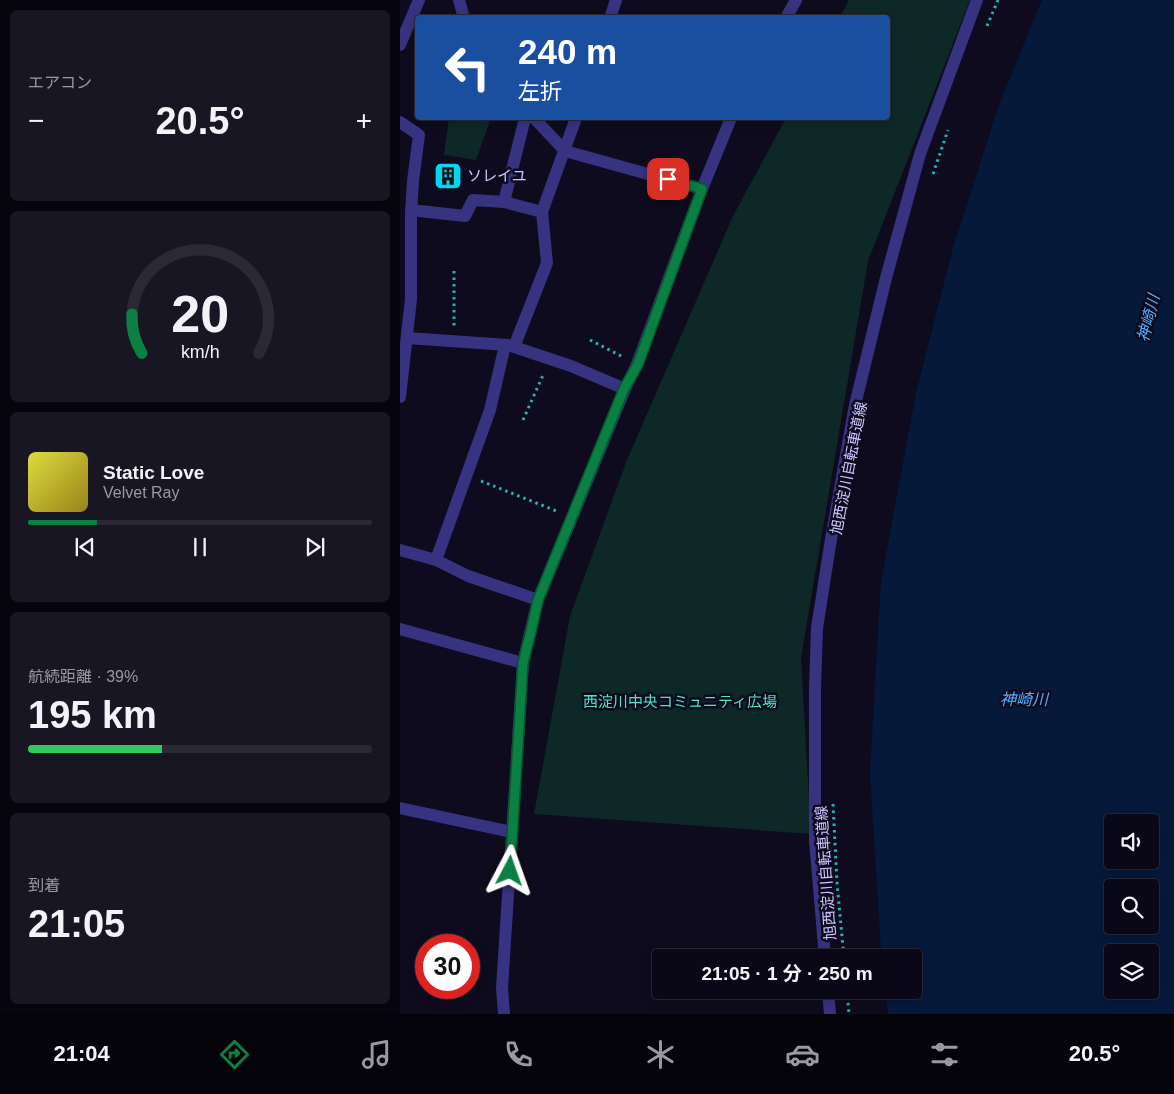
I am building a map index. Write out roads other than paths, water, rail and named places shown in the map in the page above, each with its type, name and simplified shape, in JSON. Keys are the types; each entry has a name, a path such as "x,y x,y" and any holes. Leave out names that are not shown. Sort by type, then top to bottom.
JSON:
{"street":[{"path":"400,45 419,0"},
{"path":"459,0 463,15"},
{"path":"611,15 616,0"},
{"path":"788,15 796,0"},
{"path":"824,949 815,840 815,689 818,628 831,539 855,405 894,249 920,154 978,0"},
{"path":"504,202 524,120"},
{"path":"536,120 565,151 702,189"},
{"path":"436,560 490,410 509,346 548,263 542,212 575,120"},
{"path":"504,1014 502,988 523,663 538,600 624,389 638,364 702,189 731,120"},
{"path":"400,122 419,136 412,181 406,298 407,338 400,397"},
{"path":"411,210 465,216 473,200 504,202 542,212"},
{"path":"407,338 509,346 571,366 624,389"},
{"path":"400,550 436,560 468,576 538,600"},
{"path":"400,630 523,663"},
{"path":"400,808 512,832"},
{"path":"829,999 830,1014"}],"water":[{"name":"神崎川","path":"1042,0 1174,0 1174,1014 888,1014 886,999 922,999 922,949 881,949 870,772 881,582 916,393 953,248 999,105"}],"place":[{"name":"ソレイユ","path":"448,176"}],"park label":[{"name":"西淀川中央コミュニティ広場","path":"680,702"}]}
